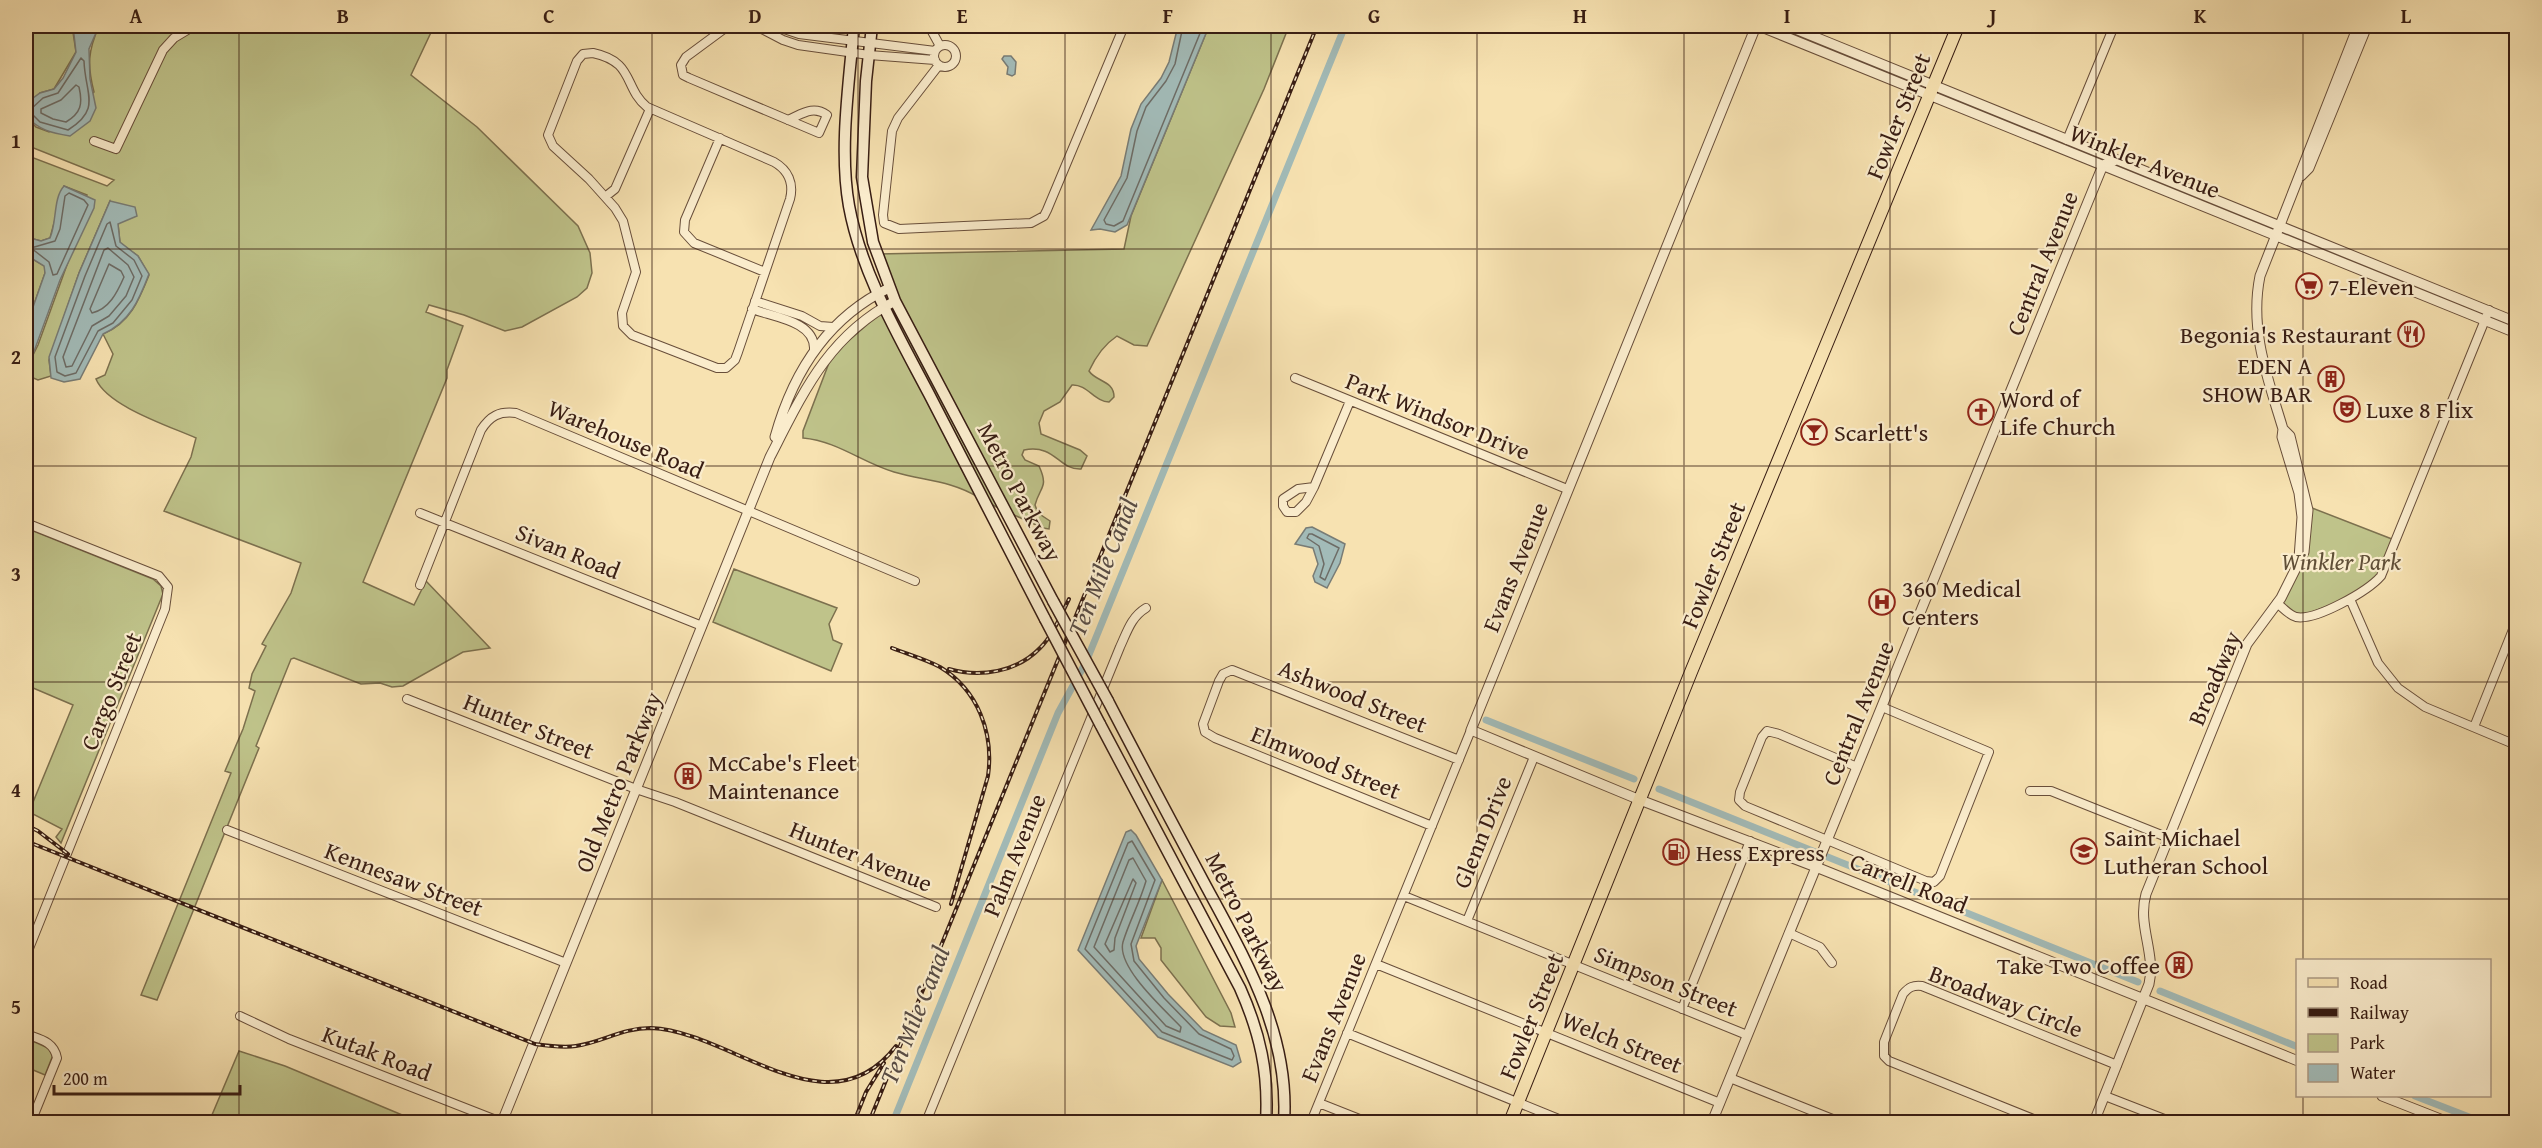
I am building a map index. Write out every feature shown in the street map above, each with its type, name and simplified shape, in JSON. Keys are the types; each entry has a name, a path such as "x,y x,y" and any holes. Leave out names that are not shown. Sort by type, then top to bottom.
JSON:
{"main road":[{"name":"Metro Parkway","path":"854,26 847,102 846,184 855,234 884,290 895,301 1260,989 1279,1047 1284,1091 1284,1122"},
{"name":"Metro Parkway","path":"872,26 862,177 868,224 884,290 884,306 1045,620 1240,988 1255,1022 1267,1086 1266,1122"},
{"name":"Fowler Street","path":"1510,1122 1958,26"}],"street":[{"path":"94,141 116,149 163,50 174,38 194,26"},
{"path":"728,26 686,57 681,65 683,75 788,120 819,133 827,115 815,109 788,120"},
{"path":"756,26 792,43 852,46 870,42 937,55"},
{"path":"775,26 852,46 869,55 937,55"},
{"path":"929,26 937,55 892,131 883,215 884,223 899,229 1031,223 1044,216 1124,26"},
{"name":"Winkler Avenue","path":"1757,26 2067,140 2517,333"},
{"name":"Evans Avenue","path":"1311,1122 1757,26"},
{"name":"Winkler Avenue","path":"1788,26 2103,165 2517,322"},
{"path":"2067,140 2114,26"},
{"path":"2278,231 2358,26"},
{"path":"2301,176 2309,168 2367,26"},
{"path":"593,53 618,63 625,71 640,100 650,109 720,138 774,162 783,168 791,182 790,199 735,360 726,368 717,368 629,333 623,326 621,318 635,278 636,265 623,221 606,197 553,146 548,135 577,61 583,54 593,53"},
{"path":"606,197 617,185 650,109"},
{"path":"720,138 685,220 684,232 694,243 765,272"},
{"path":"2103,165 2116,160"},
{"name":"Central Avenue","path":"1712,1122 2103,165"},
{"name":"Broadway","path":"2094,1122 2145,999 2151,977 2152,963 2143,922 2145,900 2247,644 2277,603 2299,560 2301,507 2298,484 2282,437 2283,429 2255,321 2260,276 2278,231"},
{"name":"Old Metro Parkway","path":"501,1122 770,457 795,384 814,350 833,327 865,300 884,290"},
{"name":"Old Metro Parkway","path":"770,457 813,376 835,347 853,327 895,301"},
{"path":"754,305 775,308 808,324 814,350"},
{"path":"754,305 772,316 833,327"},
{"path":"772,316 775,308"},
{"path":"2277,603 2291,615 2304,617 2350,599 2374,584 2386,568 2489,310"},
{"name":"Park Windsor Drive","path":"1295,378 1567,489"},
{"path":"795,384 792,399 796,407"},
{"path":"1314,487 1350,401"},
{"name":"Warehouse Road","path":"420,585 481,430 490,417 506,412 530,419 915,581"},
{"name":"Sivan Road","path":"420,513 702,626"},
{"name":"Cargo Street","path":"26,522 159,576 168,587 168,598 26,956"},
{"path":"2350,599 2378,663 2398,688 2425,707 2517,745"},
{"name":"Palm Avenue","path":"926,1122 1131,621 1138,613 1146,609"},
{"path":"2474,727 2517,622"},
{"name":"Elmwood Street","path":"1232,670 1223,674 1216,687 1203,724 1205,732 1432,826"},
{"name":"Ashwood Street","path":"1232,670 1460,760"},
{"name":"Hunter Street","path":"407,699 636,789"},
{"path":"1857,767 1767,731 1740,792 1739,800 1745,806 1826,843 1934,882 1940,876 1989,752 1882,707"},
{"name":"Carrell Road","path":"1471,730 1640,800 1817,864 2296,1060"},
{"name":"Glenn Drive","path":"1467,921 1534,757"},
{"name":"Hunter Avenue","path":"636,789 675,802 936,907"},
{"path":"2030,791 2051,791 2169,838"},
{"name":"Kennesaw Street","path":"227,830 566,963"},
{"path":"1682,1009 1750,841"},
{"name":"Simpson Street","path":"1404,896 1748,1035"},
{"path":"1789,933 1820,947 1832,963"},
{"name":"Welch Street","path":"1376,964 1720,1103"},
{"name":"Broadway Circle","path":"2041,1122 1888,1061 1884,1056 1884,1042 1903,993 1915,985 1922,986 2117,1065"},
{"name":"Kutak Road","path":"240,1017 289,1040 501,1122"},
{"path":"26,1034 50,1044 56,1050 57,1058 32,1122"},
{"path":"1347,1034 1566,1122"},
{"path":"1730,1078 1840,1122"},
{"path":"2105,1096 2172,1122"},
{"path":"2387,1097 2448,1122"},
{"path":"1319,1103 1367,1122"}],"green space":[{"path":"26,26 72,26 76,52 54,89 40,93 26,116"},
{"path":"99,26 434,26 411,75 477,127 578,226 590,253 592,273 587,288 577,297 522,327 505,331 464,315 429,305 426,312 463,326 447,370 447,378 363,582 414,605 426,581 490,648 463,652 403,686 392,687 380,683 361,684 294,658 291,659 256,746 259,748 157,1000 141,995 231,773 225,771 243,729 255,691 249,688 252,674 266,646 262,644 291,593 301,563 164,511 191,457 196,438 125,406 102,389 96,379 105,375 113,354 103,334 127,317 137,302 149,275 138,256 120,243 118,224 110,201 79,273 49,360 51,376 38,380 26,375 26,359 32,357 38,345 68,262 87,195 64,186 50,238 41,241 26,237 26,155 107,186 114,180 26,145 26,116 36,127 49,132 94,92 90,74 90,58"},
{"path":"1209,26 1289,26 1264,89 1147,346 1134,345 1117,336 1097,356 1089,371 1111,387 1114,397 1109,402 1099,399 1082,387 1072,385 1060,402 1044,411 1039,423 1041,434 1080,450 1087,456 1081,469 1067,466 1043,451 1024,450 1022,455 1025,460 1039,466 1043,479 1043,487 1035,505 1038,513 1050,521 1049,529 1043,528 1012,514 898,299 878,254 1124,249 1131,216"},
{"path":"26,255 45,266 45,273 26,327"},
{"path":"893,305 1002,510 989,503 889,307"},
{"path":"883,311 978,497 947,484 894,472 827,443 803,438 803,431 832,355"},
{"name":"Winkler Park","path":"2307,506 2397,541 2386,568 2360,594 2299,617 2277,603 2304,552"},
{"path":"26,528 153,579 161,586 163,594 61,843 56,837 62,829 29,812 73,705 26,685"},
{"path":"734,569 837,608 829,624 833,640 842,644 831,671 713,622"},
{"path":"1162,880 1231,1013 1235,1027 1220,1026 1206,1017 1161,960 1161,948 1155,938 1141,938"},
{"path":"26,1038 48,1048 53,1055 45,1075 26,1067"},
{"path":"239,1051 285,1066 419,1122 209,1122"}],"water":[{"path":"73,26 99,26 89,49 90,79 96,108 90,121 70,136 46,130 26,116 29,101 40,93 54,89 63,78 76,52"},
{"path":"1178,26 1209,26 1127,225 1115,232 1091,230 1121,176 1131,129 1141,104 1161,78 1169,62"},
{"path":"1004,56 1011,56 1016,62 1015,74 1012,76 1007,74 1008,67 1002,59"},
{"path":"64,186 95,200 94,208 60,280 32,357 27,360 26,327 45,273 44,266 26,255 26,237 41,241 50,238 58,197"},
{"path":"110,201 135,207 137,216 118,224 120,242 138,256 149,274 127,317 103,334 80,379 64,382 51,378 49,357 79,273"},
{"path":"1312,527 1345,544 1340,563 1327,588 1315,582 1313,576 1318,564 1313,548 1295,544 1306,528"},
{"path":"1131,830 1162,880 1136,946 1139,959 1168,994 1203,1030 1236,1045 1241,1062 1233,1067 1158,1037 1078,950 1126,832"}],"waterway":[{"name":"Ten Mile Canal","path":"893,1122 1058,713 1086,662 1345,26"},
{"path":"1486,720 1634,779"},
{"path":"1659,789 2138,982"},
{"path":"2160,991 2296,1046"},
{"path":"2418,1097 2482,1122"}],"railway":[{"path":"869,1122 1317,26"},
{"path":"949,669 985,673 1020,663 1045,643 1069,599"},
{"path":"892,648 934,664 953,677 973,700 985,729 988,744 988,776 951,904"},
{"path":"26,825 38,831 68,854"},
{"path":"26,841 535,1044 576,1046 631,1030 651,1028 682,1033 778,1072 810,1080 840,1081 869,1071 896,1046"},
{"path":"854,1122 866,1092 884,1063"}],"place":[{"name":"7-Eleven","path":"2309,286"},
{"name":"Begonia's Restaurant","path":"2411,334"},
{"name":"EDEN A SHOW BAR","path":"2331,379"},
{"name":"Luxe 8 Flix","path":"2347,409"},
{"name":"Word of Life Church","path":"1981,412"},
{"name":"Scarlett's","path":"1814,432"},
{"name":"360 Medical Centers","path":"1882,602"},
{"name":"McCabe's Fleet Maintenance","path":"688,776"},
{"name":"Saint Michael Lutheran School","path":"2084,851"},
{"name":"Hess Express","path":"1676,852"},
{"name":"Take Two Coffee","path":"2179,965"}]}
